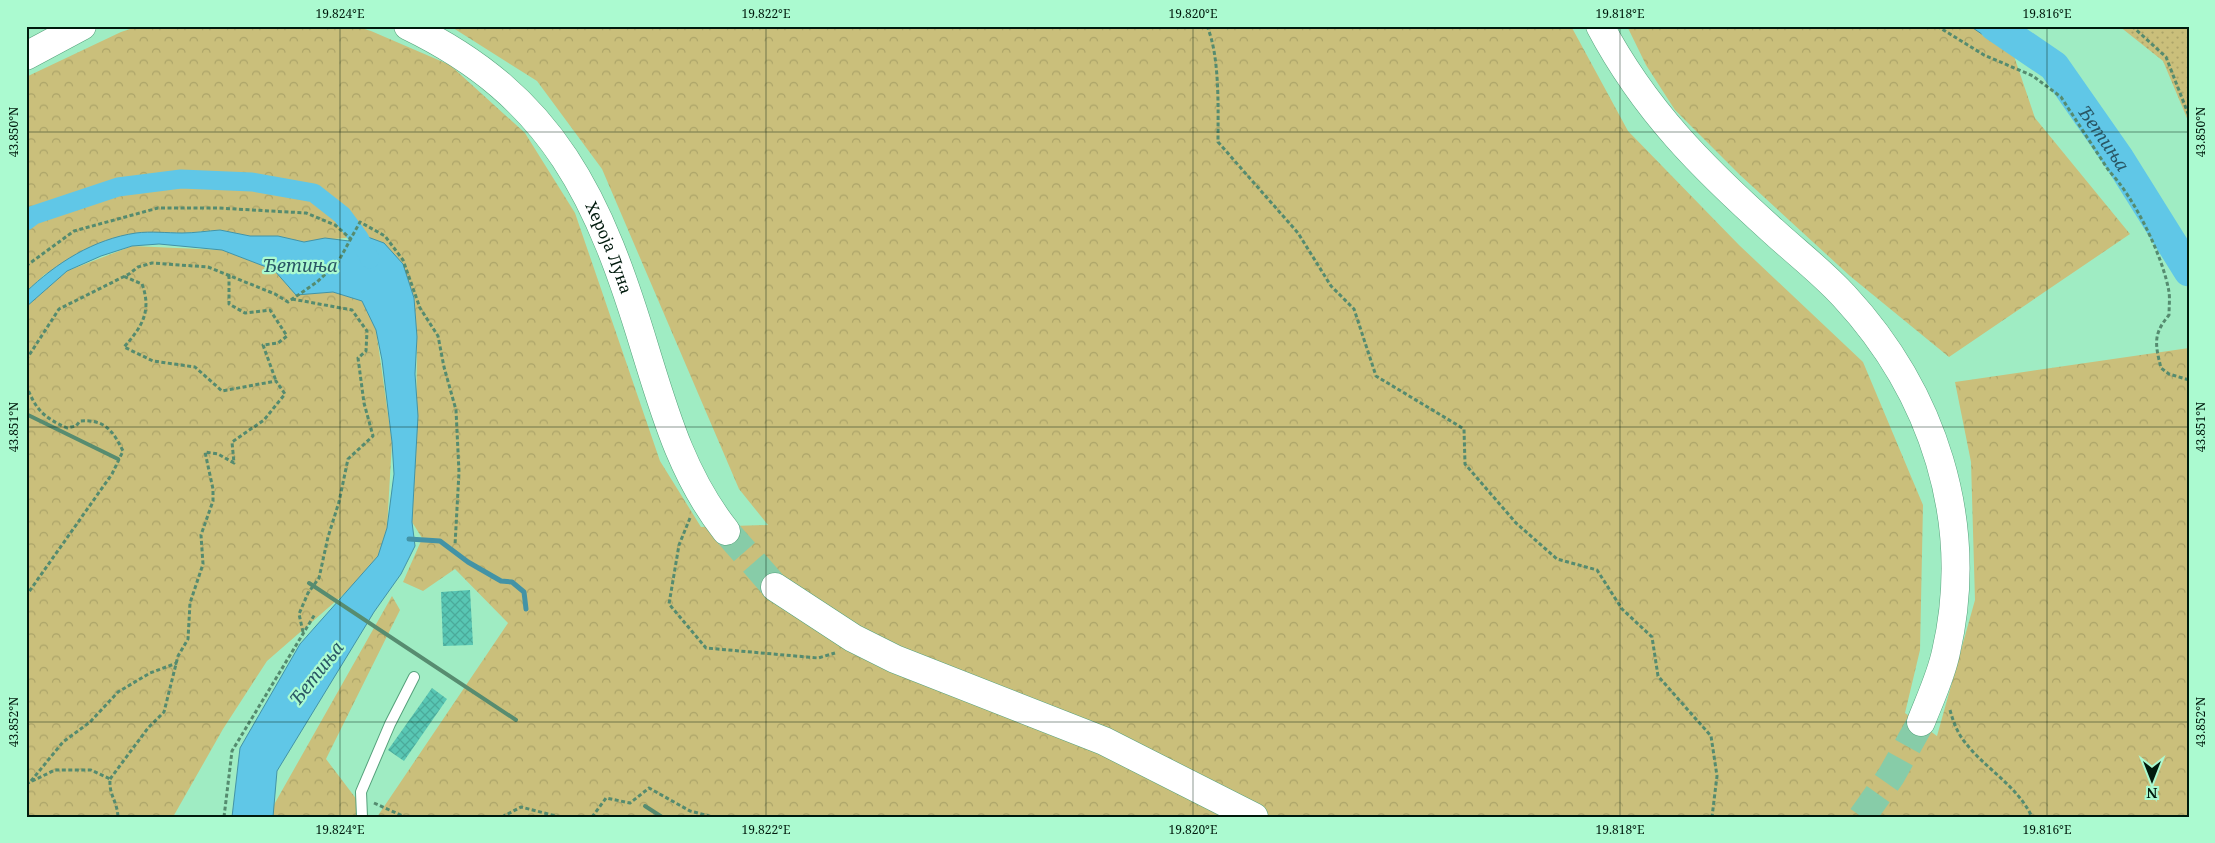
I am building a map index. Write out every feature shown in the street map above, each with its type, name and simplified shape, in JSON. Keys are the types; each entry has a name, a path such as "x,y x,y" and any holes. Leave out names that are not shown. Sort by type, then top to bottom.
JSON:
{"main road":[{"path":"26,56 82,26"},
{"name":"Хероја Луна","path":"408,26 457,52 488,74 530,112 563,154 579,180 606,234 638,324 669,427 690,476 708,508 726,531"},
{"path":"1600,26 1628,76 1673,134 1699,163 1844,296 1885,345 1910,385 1927,425 1942,469 1952,513 1955,543 1955,582 1946,653 1933,694 1921,722"},
{"path":"775,587 828,623 867,645 928,672 1104,741 1254,817"}],"lane":[{"path":"362,817 360,792 386,732 414,676"}],"path":[{"path":"1206,26 1212,38 1218,96 1218,142 1298,233 1331,286 1354,309 1376,376 1464,429 1465,464 1516,523 1557,558 1597,570 1622,609 1652,637 1658,676 1711,736 1717,776 1712,817"},
{"path":"1937,26 1984,55 2033,76 2061,97 2109,171 2132,202 2148,234 2169,292 2169,315 2159,327 2156,347 2161,368 2170,374 2189,380"},
{"path":"2132,26 2166,57 2189,116"},
{"path":"26,266 74,231 158,208 218,208 306,212 335,225 351,238"},
{"path":"26,360 59,309 138,267 152,263 208,267 275,294 288,302 329,272 338,262 360,222 386,236 403,260 420,308 438,336 456,410 459,472 455,545"},
{"path":"118,817 117,806 109,791 110,778 148,728 164,712 176,663 188,639 190,603 203,564 201,535 213,501 213,489 205,452 218,454 234,463 232,442 264,420 284,394 276,381 263,345 278,343 287,336 270,310 245,313 229,304 229,275"},
{"path":"123,276 142,284 146,295 144,319 138,332 124,347 153,361 195,366 222,391 276,381"},
{"path":"292,299 352,310 367,331 366,351 358,358 364,403 373,436 348,459 319,578 308,593 299,614 303,632"},
{"path":"26,385 34,406 49,420 67,428 76,426 80,421 94,420 110,429 123,452 112,474 26,596"},
{"path":"701,495 678,545 669,604 706,648 818,658 867,645"},
{"path":"224,817 232,751 315,614"},
{"path":"31,781 63,742 90,722 118,692 150,673 176,663"},
{"path":"1933,694 1948,705 1964,741 2017,793 2032,817"},
{"path":"26,784 56,770 91,770 110,778"},
{"path":"592,817 606,798 630,803 649,788 690,811 713,817"},
{"path":"361,798 405,817"},
{"path":"502,817 521,807 560,817"}],"green space":[{"path":"139,26 355,26 450,65 525,133 575,213 660,461 701,527 768,525 739,489 602,169 537,81 450,26 1571,26 1628,131 1739,245 1863,362 1923,505 1920,650 1905,713 1937,736 1975,600 1971,462 1955,382 2189,348 2189,817 377,817 508,623 455,569 423,591 403,582 421,541 436,540 422,538 412,522 416,443 417,337 414,298 365,236 304,242 278,236 250,236 220,230 184,233 136,233 45,274 26,292 26,77 121,32"},
{"path":"1627,26 1970,26 2014,56 2035,118 2130,234 1949,357 1850,276 1740,175 1675,110 1646,65"},
{"path":"2119,26 2189,26 2189,123 2163,61"},
{"path":"132,246 222,250 274,270 296,295 333,292 362,301 376,330 392,442 387,528 378,556 359,581 267,661 223,729 173,817 26,817 26,307 67,271"},
{"path":"392,596 400,610 326,759 370,817 267,817"}],"water":[{"path":"1970,26 2022,26 2015,44 2014,56"},
{"path":"220,230 250,236 278,236 304,242 325,238 349,241 365,236 384,243 403,264 414,298 417,337 415,374 418,416 412,522 415,546 401,574 374,612 277,771 273,817 232,817 240,748 300,644 378,556 387,528 394,474 392,442 382,360 376,330 362,301 333,292 296,295 274,270 222,250 159,244 132,246 101,256 67,271 26,307 26,292 38,281 76,254 105,241 142,232 187,233"}],"building":[{"path":"470,590 473,645 443,646 441,592"},
{"path":"432,688 447,699 404,761 388,750"}],"waterway":[{"name":"Ђетиња","path":"1995,26 2054,66 2119,159 2189,271"},
{"path":"26,221 34,215 118,187 181,179 252,182 314,193 342,215 359,238 370,259"},
{"path":"409,539 440,541 468,562 501,581 512,582 524,592 526,609"}],"tunnel":[{"path":"726,531 775,587"},
{"path":"1862,817 1891,776 1921,722"}],"railway":[{"path":"26,414 118,459"},
{"path":"309,583 516,720"},
{"path":"645,806 662,817"}]}
